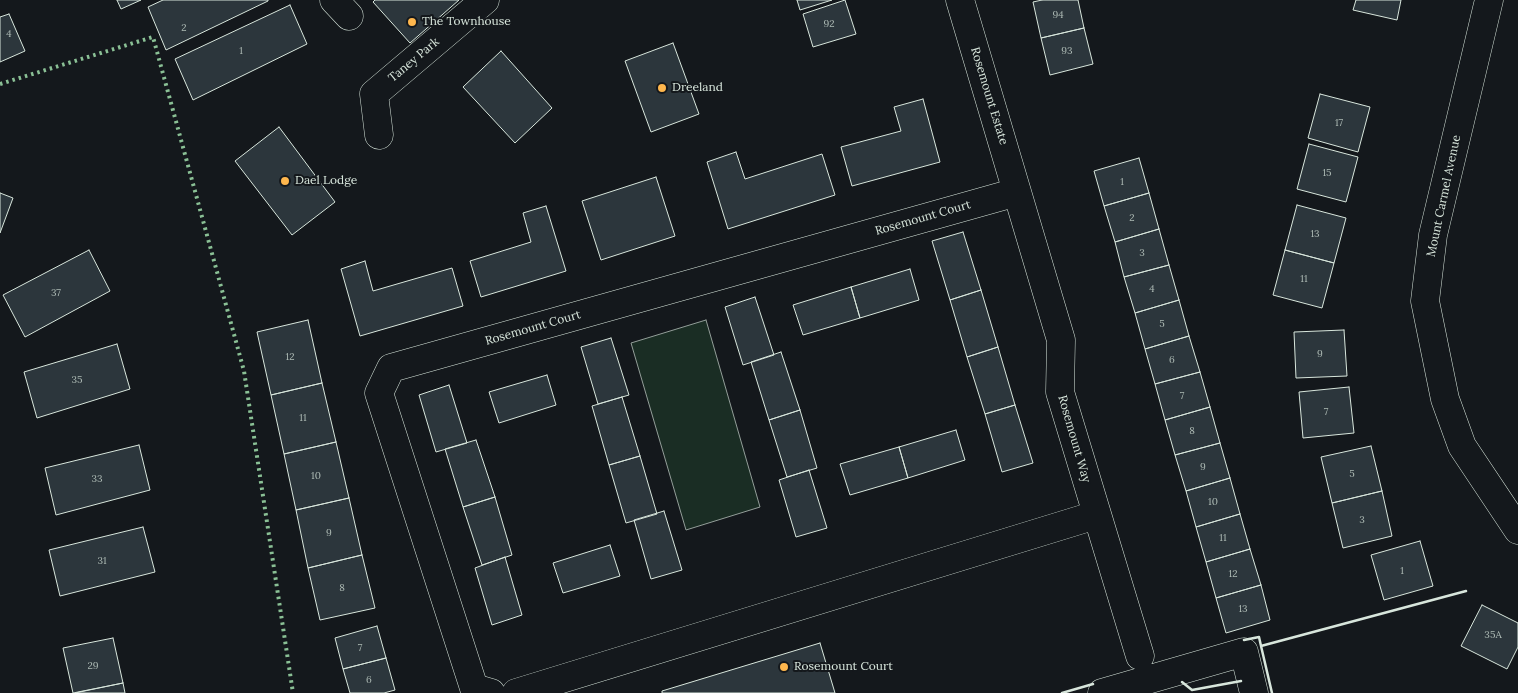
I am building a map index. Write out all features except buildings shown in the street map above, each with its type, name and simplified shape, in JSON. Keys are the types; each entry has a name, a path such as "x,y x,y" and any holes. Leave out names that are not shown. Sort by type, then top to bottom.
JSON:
{"street":[{"name":"Taney Park","path":"379,135 374,94 485,0"},
{"name":"Rosemount Estate","path":"960,0 1017,192"},
{"name":"Mount Carmel Avenue","path":"1489,0 1433,235 1425,301 1444,399 1462,446 1518,530"},
{"name":"Rosemount Way","path":"1017,192 1061,340 1060,392 1140,656"},
{"name":"Rosemount Court","path":"491,693 474,688 379,393 391,368 1017,192"},
{"path":"516,693 1096,515"},
{"path":"1102,693 1244,652 1254,693"}],"green space":[{"path":"706,320 760,507 686,530 631,343"}],"hedge":[{"path":"0,84 153,37 244,371 293,693"}],"wall":[{"path":"1272,693 1261,646 1466,591"},
{"path":"1244,640 1259,637 1261,646"},
{"path":"1182,682 1192,690 1241,681"},
{"path":"1062,693 1093,684"}],"place":[{"name":"The Townhouse","path":"412,22"},
{"name":"Dreeland","path":"662,88"},
{"name":"Dael Lodge","path":"285,181"},
{"name":"Rosemount Court","path":"784,667"}]}
